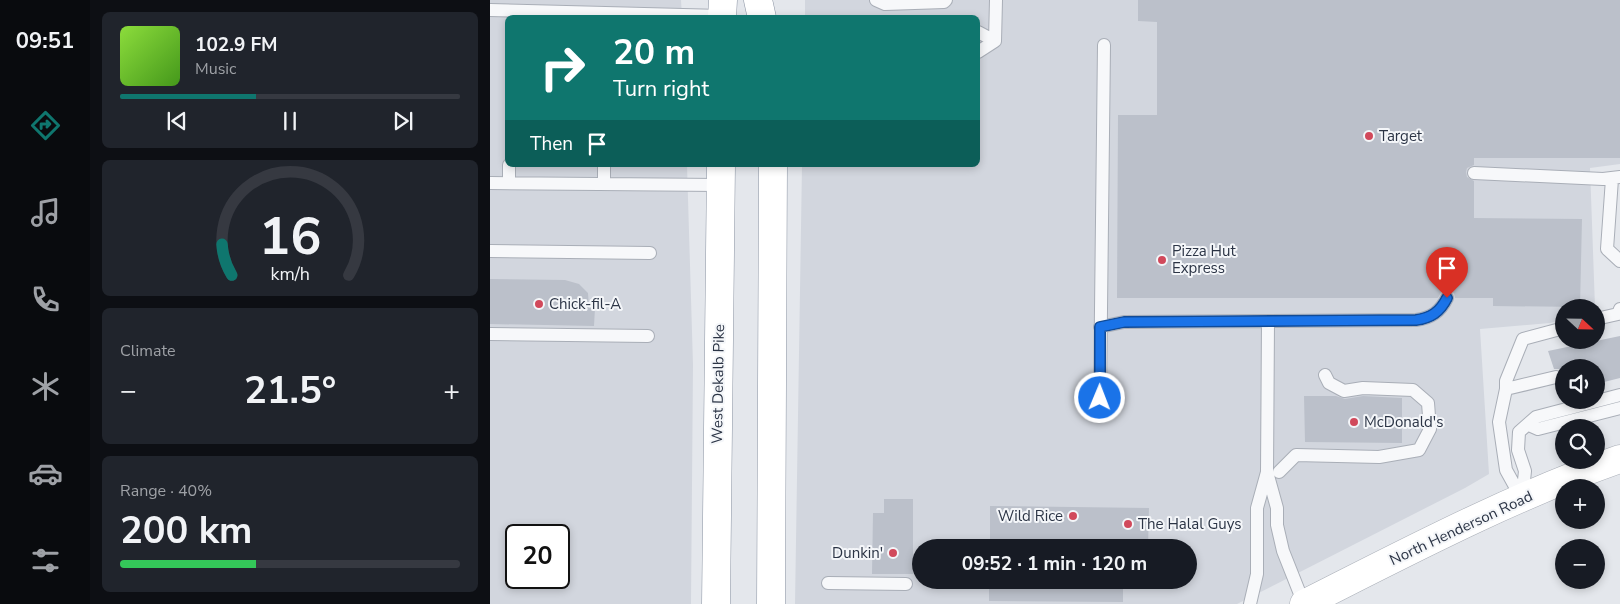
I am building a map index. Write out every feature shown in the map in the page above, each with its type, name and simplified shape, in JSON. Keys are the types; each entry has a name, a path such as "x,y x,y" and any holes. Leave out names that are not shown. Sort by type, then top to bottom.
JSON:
{"main road":[{"path":"758,0 761,15"},
{"path":"777,0 777,15"},
{"path":"766,167 773,210"},
{"path":"771,604 773,167"},
{"name":"West Dekalb Pike","path":"716,604 720,175"},
{"name":"North Henderson Road","path":"1304,604 1420,545 1522,499 1620,459"}],"lane":[{"path":"876,0 885,4 944,2 946,0"},
{"path":"995,41 996,0"},
{"path":"490,10 511,14 722,13"},
{"path":"980,33 995,41"},
{"path":"980,51 995,41"},
{"path":"1100,398 1104,45"},
{"path":"509,167 509,183"},
{"path":"604,167 604,184"},
{"path":"1474,173 1616,178 1607,249 1620,261"},
{"path":"490,183 604,184 720,175"},
{"path":"490,251 650,253"},
{"path":"1100,327 1124,322 1416,320 1427,318 1435,313 1447,298"},
{"path":"1605,318 1618,314 1620,309"},
{"path":"1268,322 1273,472 1280,539 1304,604"},
{"path":"1522,499 1506,470 1504,460 1499,422 1506,381 1523,339 1555,330"},
{"path":"490,334 648,336"},
{"path":"1250,604 1257,574 1257,508 1273,472 1296,454 1379,457 1419,450 1430,429 1428,403 1412,390 1363,388 1344,390 1328,383 1325,375"},
{"path":"1506,389 1555,377"},
{"path":"1522,499 1525,470 1518,450 1519,432 1536,417 1620,394"},
{"path":"1529,425 1538,429 1620,408"},
{"path":"828,583 906,584"}],"shaded area":[{"path":"490,0 681,0 682,15 505,15 505,167 687,167 693,365 691,604 490,604"},
{"path":"805,0 1620,0 1620,164 1590,168 1595,299 1555,299 1555,322 1550,323 1480,329 1489,474 1237,604 795,604 802,167 980,167 980,15 805,15"}],"building":[{"name":"Target","path":"1138,0 1620,0 1620,158 1474,158 1474,165 1467,168 1466,172 1467,177 1474,181 1474,218 1582,219 1580,299 1555,299 1555,307 1493,306 1493,298 1455,298 1454,293 1447,290 1442,291 1438,298 1117,298 1118,115 1157,115 1157,22 1138,21"},
{"name":"Chick-fil-A","path":"490,279 565,280 579,284 588,293 589,308 595,308 594,326 490,324"},
{"path":"1620,336 1620,378 1605,382 1605,359 1555,359 1554,369 1548,351 1558,349 1605,349 1605,339"},
{"name":"McDonald's","path":"1304,396 1336,396 1345,399 1363,396 1402,398 1402,443 1305,442"},
{"name":"Dunkin'","path":"884,499 913,499 912,574 872,574 873,513 884,513"},
{"path":"990,506 1149,508 1148,539 990,539"},
{"path":"989,589 1123,589 1123,602 989,601"}],"place":[{"name":"Target","path":"1369,136"},
{"name":"Pizza Hut Express","path":"1162,260"},
{"name":"Chick-fil-A","path":"539,304"},
{"name":"McDonald's","path":"1354,422"},
{"name":"Wild Rice","path":"1073,516"},
{"name":"The Halal Guys","path":"1128,524"},
{"name":"Dunkin'","path":"893,553"}],"route":[{"path":"1100,398 1100,327 1124,322 1416,320 1427,318 1435,313 1443,306 1447,298"}]}
